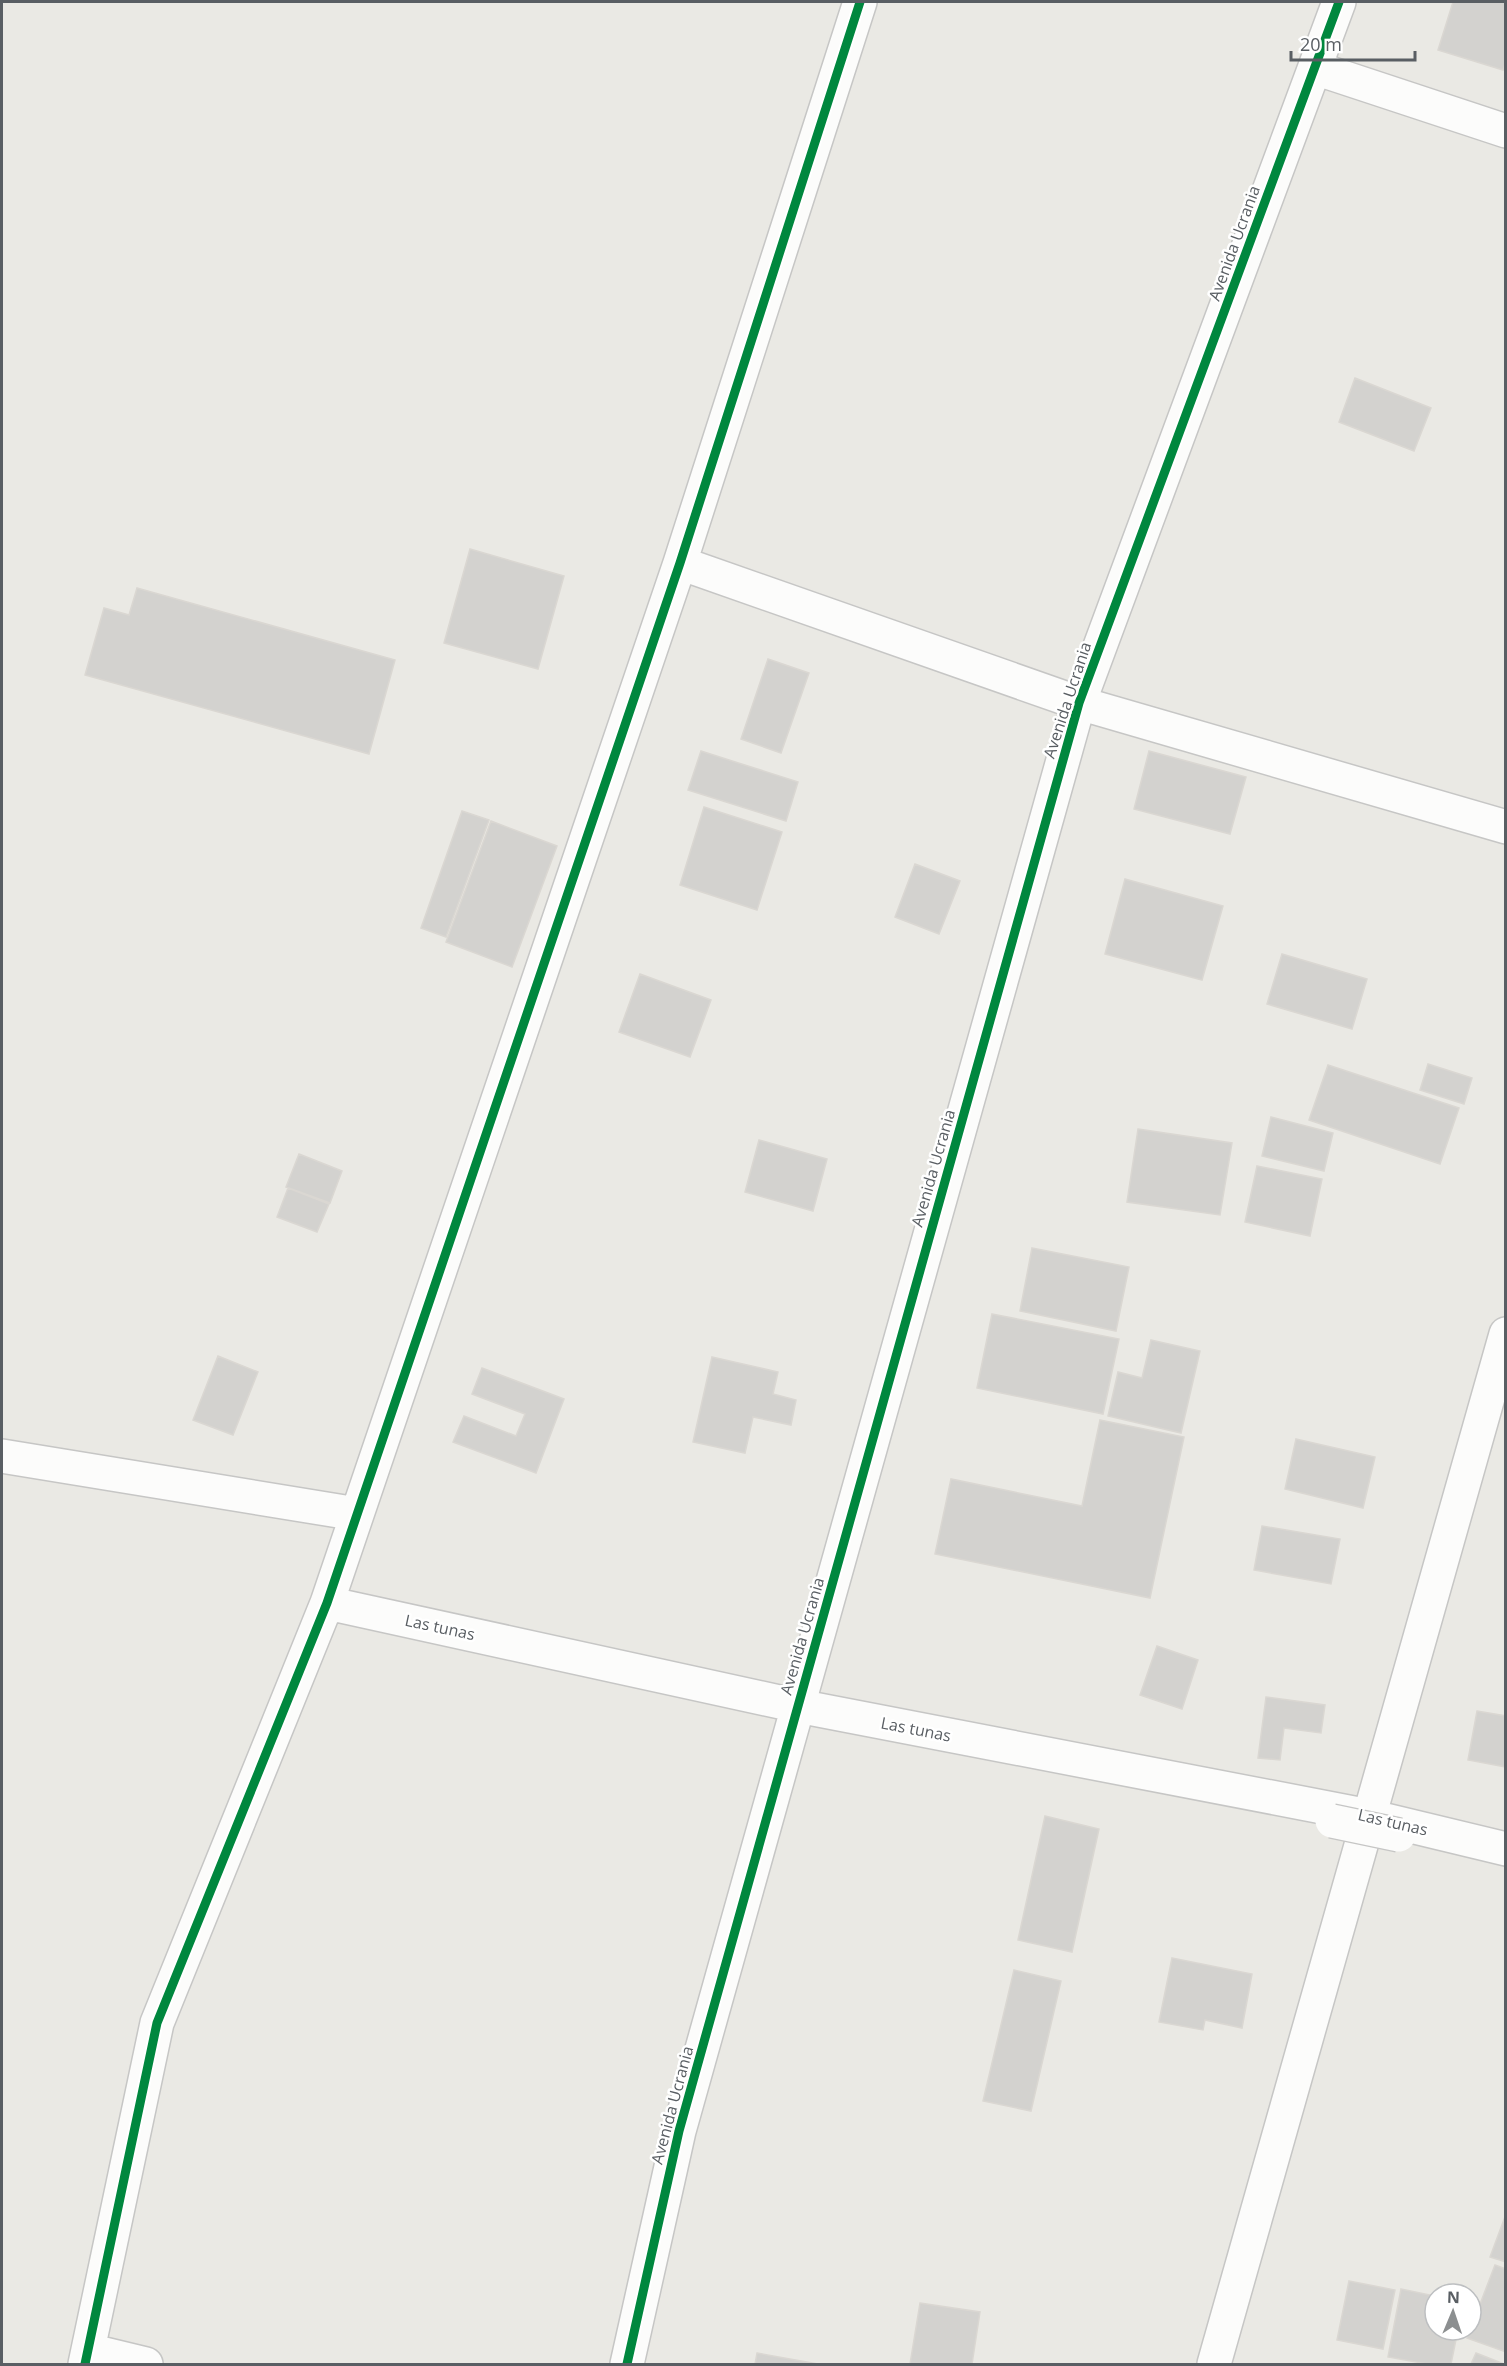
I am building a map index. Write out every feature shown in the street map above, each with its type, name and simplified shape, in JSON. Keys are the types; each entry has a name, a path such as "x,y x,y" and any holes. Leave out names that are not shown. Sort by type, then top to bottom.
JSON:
{"street":[{"path":"146,2364 86,2357 157,2023 327,1603 680,563 860,2"},
{"name":"Avenida Ucrania","path":"627,2364 679,2131 1079,703 1339,2"},
{"path":"1315,68 1506,131"},
{"path":"680,563 1079,703 1506,827"},
{"path":"1214,2364 1506,1334"},
{"path":"2,1456 357,1514"},
{"name":"Las tunas","path":"327,1603 798,1706 1369,1816 1506,1849"},
{"name":"Las tunas","path":"1332,1821 1399,1835"}],"building":[{"path":"1453,2 1506,2 1506,61 1503,70 1438,50"},
{"path":"1355,378 1431,408 1414,451 1339,422"},
{"path":"470,549 564,576 538,669 444,643"},
{"path":"137,588 395,660 369,754 85,675 104,608 129,615"},
{"path":"768,659 809,673 781,753 741,739"},
{"path":"701,751 798,782 786,821 688,790"},
{"path":"1149,751 1246,777 1230,834 1134,809"},
{"path":"704,807 782,832 757,910 680,885"},
{"path":"462,811 489,820 446,937 421,928"},
{"path":"491,821 557,846 512,967 446,942"},
{"path":"915,864 960,881 939,934 895,917"},
{"path":"1125,879 1223,906 1202,980 1105,954"},
{"path":"1282,954 1367,979 1352,1029 1267,1004"},
{"path":"640,974 711,1000 690,1057 619,1032"},
{"path":"1428,1064 1472,1078 1464,1104 1420,1090"},
{"path":"1328,1065 1459,1108 1440,1164 1309,1120"},
{"path":"1271,1117 1333,1133 1324,1171 1262,1156"},
{"path":"1138,1129 1232,1143 1220,1215 1127,1202"},
{"path":"759,1140 827,1159 813,1211 745,1192"},
{"path":"299,1154 342,1171 330,1203 286,1187"},
{"path":"1257,1166 1322,1179 1310,1236 1245,1222"},
{"path":"288,1188 329,1204 317,1232 277,1217"},
{"path":"1032,1248 1129,1267 1116,1331 1020,1311"},
{"path":"992,1314 1119,1339 1103,1414 977,1388"},
{"path":"1151,1340 1200,1351 1181,1433 1108,1416 1118,1372 1142,1378"},
{"path":"218,1356 258,1372 233,1435 193,1420"},
{"path":"712,1357 778,1372 773,1394 796,1400 791,1425 753,1417 745,1453 693,1442"},
{"path":"482,1368 564,1399 536,1473 453,1442 464,1416 516,1436 525,1414 472,1394"},
{"path":"1100,1420 1184,1437 1150,1598 935,1554 951,1479 1082,1506"},
{"path":"1296,1439 1375,1457 1363,1508 1285,1489"},
{"path":"1262,1526 1340,1539 1331,1584 1254,1570"},
{"path":"1157,1646 1198,1660 1182,1709 1140,1695"},
{"path":"1266,1697 1325,1705 1321,1733 1284,1728 1280,1760 1258,1758"},
{"path":"1477,1711 1506,1716 1506,1767 1468,1760"},
{"path":"1045,1816 1099,1829 1072,1952 1018,1940"},
{"path":"1172,1958 1252,1974 1242,2028 1205,2020 1203,2030 1159,2022"},
{"path":"1014,1970 1061,1981 1031,2111 983,2101"},
{"path":"1506,2214 1506,2262 1490,2257"},
{"path":"1495,2265 1506,2269 1506,2352 1478,2342 1483,2342 1483,2296"},
{"path":"1349,2281 1395,2290 1383,2349 1337,2340"},
{"path":"1401,2289 1423,2294 1423,2342 1456,2342 1451,2364 1427,2364 1388,2357"},
{"path":"920,2303 980,2312 972,2364 910,2364"},
{"path":"757,2353 818,2364 755,2364"},
{"path":"1476,2353 1504,2364 1471,2364"}],"cycle path":[{"path":"85,2364 157,2023 327,1603 680,563 860,2"},
{"path":"627,2364 679,2131 1079,703 1339,2"}]}
